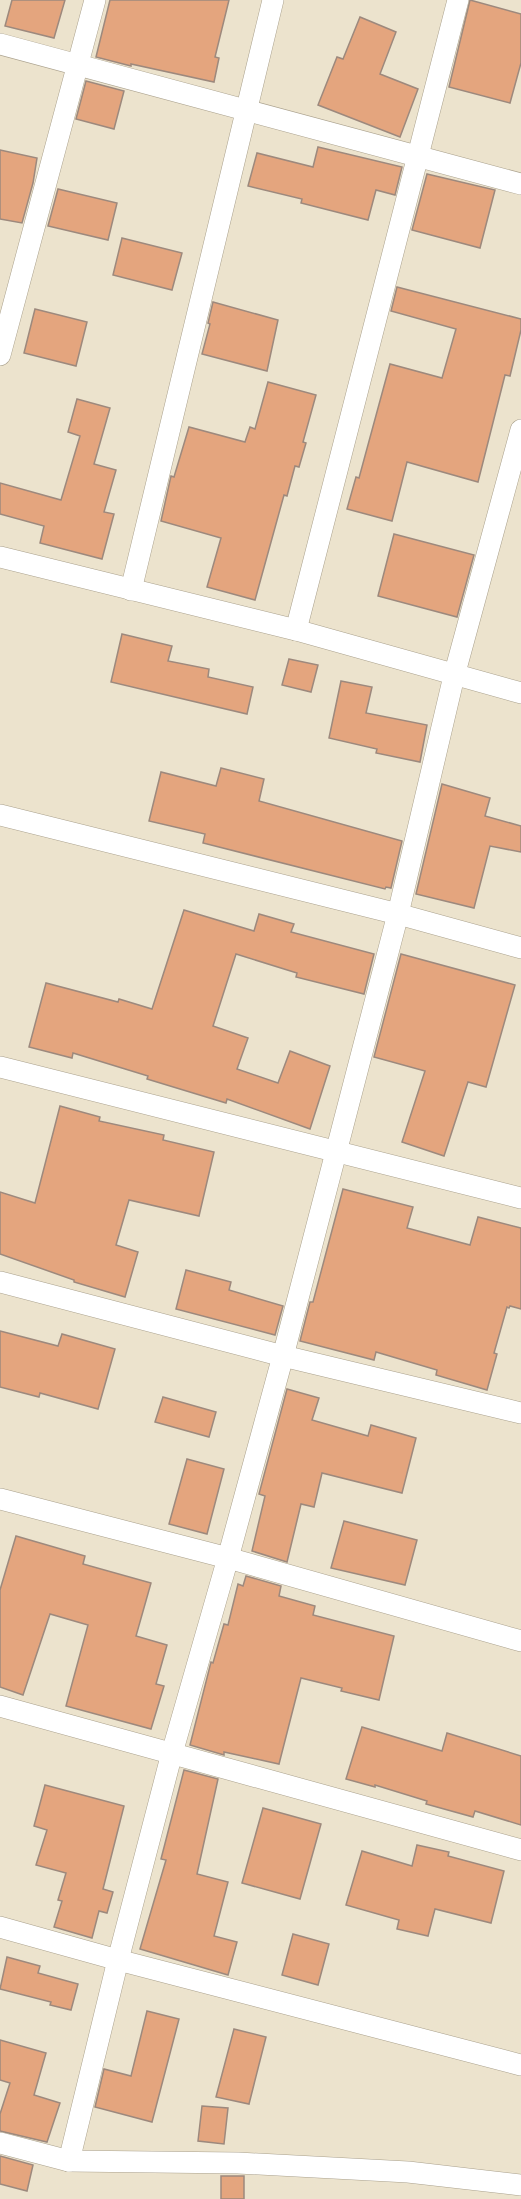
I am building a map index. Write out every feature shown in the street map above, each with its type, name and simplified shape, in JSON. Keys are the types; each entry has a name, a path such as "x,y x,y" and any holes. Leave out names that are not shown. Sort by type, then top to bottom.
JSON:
{"street":[{"path":"0,355 95,0"},
{"path":"131,590 273,0"},
{"path":"296,630 458,0"},
{"path":"0,44 521,184"},
{"path":"69,2160 172,1753 283,1356 398,914 454,676 521,430"},
{"path":"0,557 296,630 521,693"},
{"path":"0,815 398,914 521,948"},
{"path":"0,1067 521,1198"},
{"path":"0,1282 283,1356 521,1413"},
{"path":"0,1499 228,1558 521,1641"},
{"path":"0,1706 521,1850"},
{"path":"0,1927 521,2066"},
{"path":"0,2143 69,2160 238,2163 408,2172 521,2185"}],"building":[{"path":"12,0 65,0 54,38 5,26"},
{"path":"110,0 229,0 215,57 219,58 214,82 96,57"},
{"path":"470,0 521,14 521,63 510,103 449,87"},
{"path":"360,17 396,32 380,74 418,89 400,137 318,105 337,57 343,59"},
{"path":"86,81 124,91 114,129 76,119"},
{"path":"318,147 402,167 395,195 376,190 368,220 301,203 302,199 248,186 257,153 313,167"},
{"path":"0,150 37,158 22,223 0,219"},
{"path":"427,174 495,190 480,248 412,230"},
{"path":"58,189 117,203 108,240 48,226"},
{"path":"122,238 182,253 172,290 113,275"},
{"path":"397,287 521,319 521,330 510,376 505,375 478,482 407,462 392,521 347,509 356,477 359,478 390,364 442,378 456,329 391,311"},
{"path":"213,302 278,320 267,371 202,354"},
{"path":"35,309 87,322 76,366 24,353"},
{"path":"268,382 316,395 303,442 306,443 299,467 295,466 287,496 284,495 255,600 207,587 221,538 161,521 171,476 174,477 189,427 245,442 250,427 255,429"},
{"path":"77,399 110,408 94,464 116,470 104,512 114,514 102,559 40,543 44,526 0,514 0,483 61,500 80,436 68,432"},
{"path":"394,534 474,555 457,617 378,596"},
{"path":"122,634 172,646 168,661 209,669 208,677 253,687 247,714 111,682"},
{"path":"289,659 318,665 311,692 282,685"},
{"path":"341,681 372,687 366,713 427,725 420,762 376,753 377,749 329,738"},
{"path":"221,768 264,779 259,801 402,841 391,888 386,887 385,889 203,843 205,834 149,821 161,772 216,786"},
{"path":"442,784 490,798 485,816 521,826 521,852 490,846 474,908 416,894"},
{"path":"184,910 254,931 259,914 294,924 291,932 374,954 364,994 296,977 297,973 236,954 213,1026 248,1038 237,1069 278,1083 290,1051 330,1066 310,1129 227,1099 226,1103 73,1053 72,1058 29,1047 46,983 118,1002 119,999 152,1009"},
{"path":"401,954 515,985 486,1087 468,1082 444,1156 402,1142 425,1071 374,1057"},
{"path":"60,1106 100,1117 99,1121 164,1135 163,1140 214,1152 199,1216 129,1200 116,1245 138,1252 125,1297 74,1282 74,1280 0,1254 0,1192 35,1203"},
{"path":"343,1189 413,1207 407,1228 470,1245 478,1217 521,1228 521,1309 507,1307 494,1353 497,1354 487,1390 436,1375 437,1370 376,1352 374,1360 300,1341 310,1302 313,1302"},
{"path":"186,1270 231,1282 229,1290 283,1306 275,1335 176,1309"},
{"path":"0,1331 58,1346 62,1334 115,1349 98,1409 40,1393 39,1397 0,1387"},
{"path":"287,1389 319,1398 312,1420 368,1436 371,1425 416,1438 402,1493 322,1473 314,1507 301,1504 287,1562 252,1551 265,1496 259,1494"},
{"path":"163,1397 216,1412 209,1437 155,1422"},
{"path":"187,1459 224,1469 207,1534 169,1524"},
{"path":"344,1521 417,1540 405,1585 331,1568"},
{"path":"16,1536 85,1556 83,1564 151,1583 136,1636 167,1645 156,1684 164,1686 151,1729 66,1706 88,1625 50,1614 23,1695 0,1687 0,1590"},
{"path":"246,1576 281,1586 279,1596 315,1606 313,1615 394,1636 379,1700 301,1678 279,1764 224,1752 224,1755 190,1745 211,1662 213,1663 224,1624 228,1625 238,1584 243,1586"},
{"path":"362,1727 442,1751 447,1733 521,1756 521,1825 475,1811 473,1817 426,1804 427,1801 375,1785 375,1787 346,1779"},
{"path":"184,1770 218,1779 197,1874 228,1882 214,1936 237,1942 228,1975 140,1949 166,1860 161,1859"},
{"path":"45,1785 124,1806 103,1889 113,1892 107,1913 99,1911 92,1938 54,1927 62,1901 58,1900 66,1873 36,1865 47,1830 34,1826"},
{"path":"263,1808 321,1824 300,1899 242,1883"},
{"path":"417,1845 449,1852 448,1856 504,1871 491,1923 435,1909 428,1936 397,1929 399,1920 346,1905 362,1851 412,1866"},
{"path":"293,1934 329,1944 318,1985 282,1975"},
{"path":"7,1957 40,1966 38,1973 78,1984 71,2010 50,2005 51,2002 0,1989"},
{"path":"147,2011 179,2019 152,2122 95,2107 104,2069 131,2076"},
{"path":"234,2029 266,2037 249,2104 216,2097"},
{"path":"0,2040 46,2053 34,2095 60,2103 47,2142 0,2131 0,2114 10,2083 0,2080"},
{"path":"202,2106 228,2108 224,2144 198,2141"},
{"path":"0,2156 33,2165 27,2191 0,2184"},
{"path":"221,2176 244,2176 244,2199 221,2199"}]}
